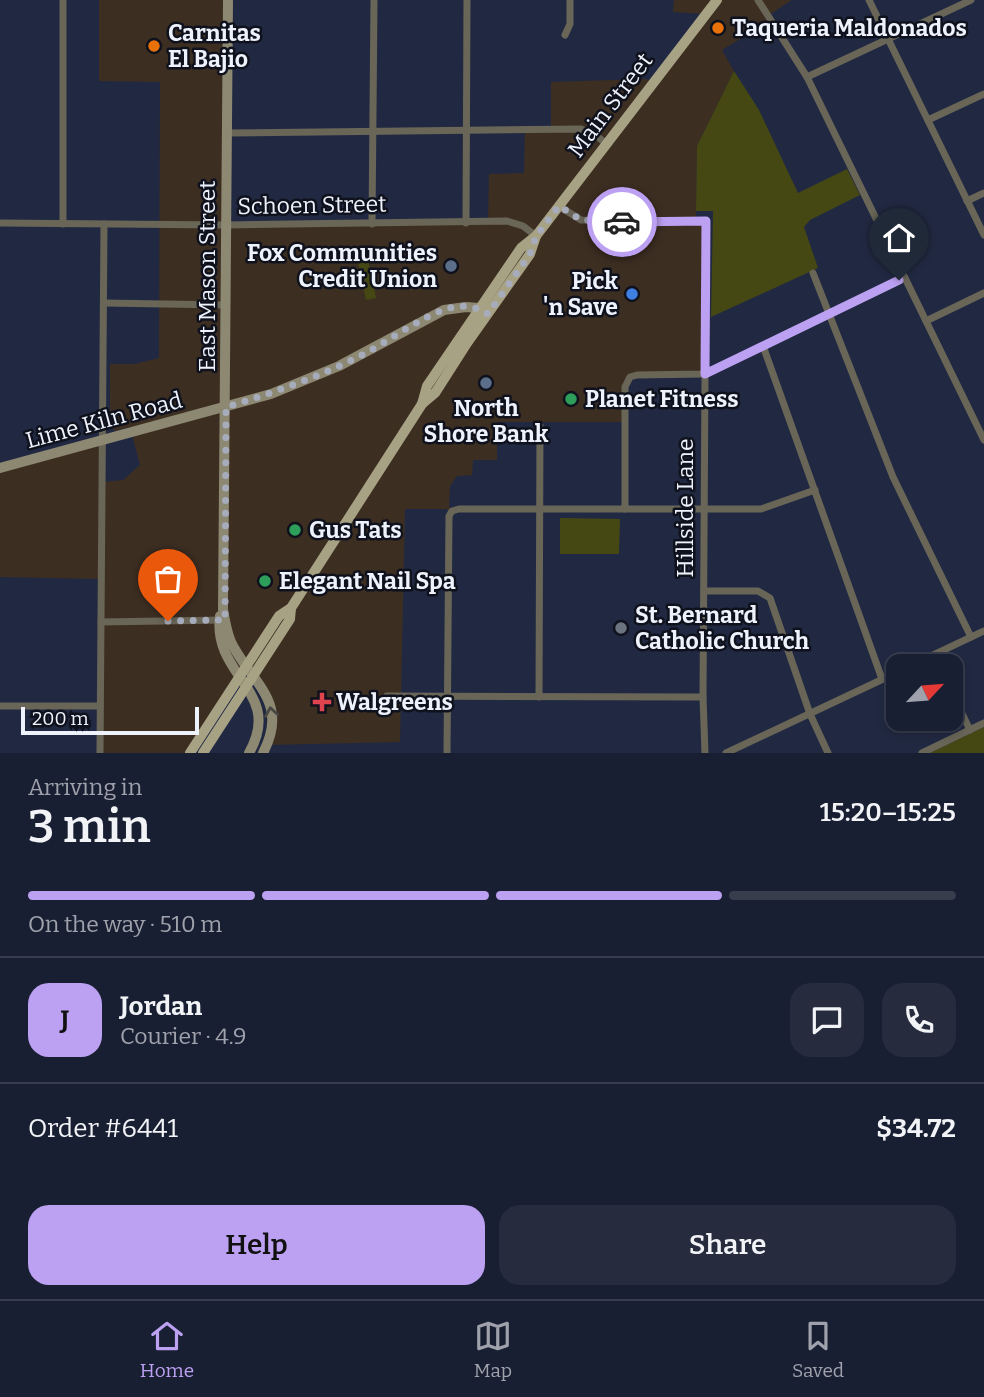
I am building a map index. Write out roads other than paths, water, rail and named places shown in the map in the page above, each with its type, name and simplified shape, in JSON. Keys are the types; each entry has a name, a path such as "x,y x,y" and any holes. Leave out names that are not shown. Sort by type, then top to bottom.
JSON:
{"main road":[{"name":"East Mason Street","path":"228,0 222,649 255,702 260,721 258,735 249,753"},
{"name":"Main Street","path":"190,753 250,669 279,616 291,608 422,404 434,395 521,248 536,236 717,0"},
{"name":"Lime Kiln Road","path":"0,468 282,390 339,366 444,310 458,307 483,311"},
{"name":"East Mason Street","path":"222,621 232,644 268,696 273,714 272,732 263,753"},
{"name":"Main Street","path":"203,753 242,681"}],"street":[{"path":"63,0 63,223"},
{"path":"372,224 374,0"},
{"path":"466,223 467,0"},
{"path":"565,35 570,24 570,0"},
{"path":"758,0 807,77 984,439"},
{"path":"869,0 984,235"},
{"path":"807,77 971,0"},
{"path":"928,120 984,94"},
{"path":"227,133 581,130 595,135 607,144"},
{"path":"967,201 984,193"},
{"name":"Hillside Lane","path":"559,206 575,218 585,221 706,221 703,697 705,753"},
{"name":"Schoen Street","path":"0,223 516,223 536,236"},
{"path":"100,753 104,224"},
{"path":"813,273 893,477 971,637"},
{"path":"625,509 625,387 629,379 637,375 705,374 905,278"},
{"path":"926,321 984,293"},
{"path":"104,303 226,305"},
{"path":"763,346 882,679"},
{"path":"539,697 540,426"},
{"path":"447,753 449,516 453,511 761,509 815,490"},
{"path":"704,591 758,591 770,598 810,713 828,753"},
{"path":"101,622 222,621"},
{"path":"934,654 984,631"},
{"path":"726,753 886,677"},
{"path":"387,696 703,697"},
{"path":"0,706 100,706"},
{"path":"963,716 970,730"},
{"path":"922,753 984,723"}],"place":[{"name":"Taqueria Maldonados","path":"718,28"},
{"name":"Carnitas El Bajio","path":"154,46"},
{"name":"Fox Communities Credit Union","path":"451,266"},
{"name":"Pick 'n Save","path":"632,294"},
{"name":"North Shore Bank","path":"486,383"},
{"name":"Planet Fitness","path":"571,399"},
{"name":"Gus Tats","path":"295,530"},
{"name":"Elegant Nail Spa","path":"265,581"},
{"name":"St. Bernard Catholic Church","path":"621,628"},
{"name":"Walgreens","path":"322,702"}]}
